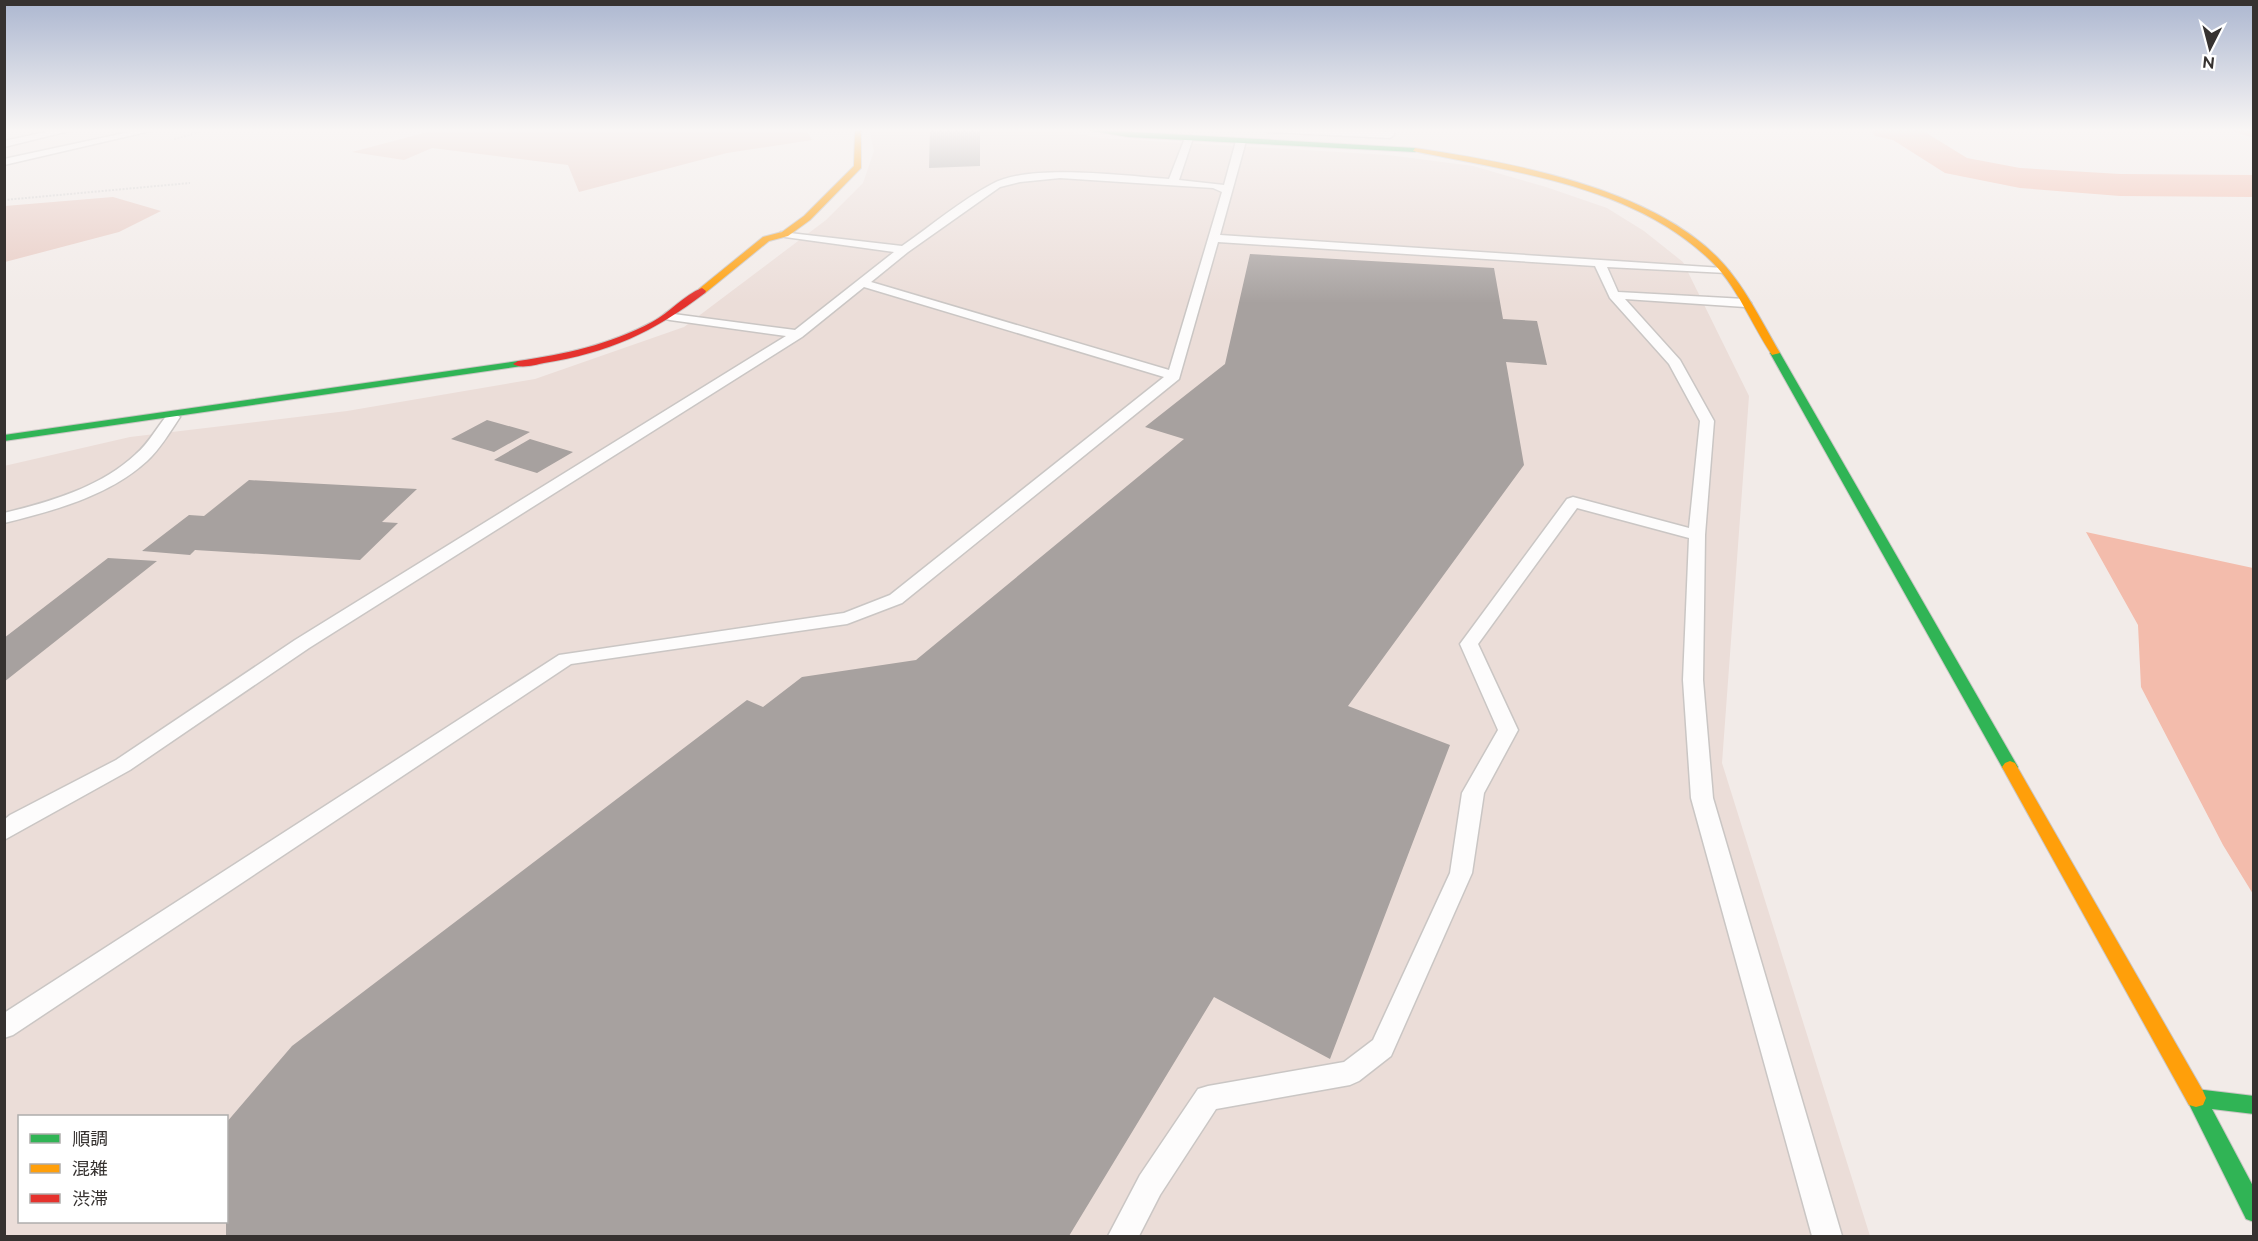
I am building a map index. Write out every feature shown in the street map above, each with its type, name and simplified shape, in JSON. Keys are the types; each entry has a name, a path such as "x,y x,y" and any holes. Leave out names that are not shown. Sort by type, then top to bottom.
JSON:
{"street":[{"path":"809,195 817,187"},
{"path":"4,438 173,417 580,353 631,338 670,316 720,279 770,231 785,234 839,187"},
{"path":"1579,187 1651,214 1685,234 1714,259 1745,303 1790,376 2196,1098 2253,1211"},
{"path":"2196,1098 2253,1105"}],"lane":[{"path":"4,832 18,821 123,765 302,644 798,334 904,250 994,187"},
{"path":"4,1027 566,659 847,618 896,599 1174,376 1214,238 1218,187"},
{"path":"785,234 904,250"},
{"path":"1214,238 1723,271"},
{"path":"1599,263 1614,295 1675,363 1707,421 1696,535 1693,685 1702,798 1827,1236"},
{"path":"862,283 1174,376"},
{"path":"1614,295 1745,303"},
{"path":"1646,328 1650,313 1660,302 1673,298"},
{"path":"670,316 798,334"},
{"path":"4,518 45,509 102,484 141,458 173,417"},
{"path":"1123,1236 1150,1185 1208,1098 1350,1073 1382,1048 1461,873 1473,793 1508,730 1469,644 1574,502 1696,535"}],"path":[{"path":"4,201 150,187"}],"shaded area":[{"path":"577,187 598,187 579,192"},
{"path":"859,187 1546,187 1607,208 1644,231 1683,262 1749,396 1722,763 1870,1236 5,1236 4,466 130,437 347,411 535,379 684,327 826,220"},
{"path":"113,197 161,211 119,232 5,262 5,206"},
{"path":"2086,532 2253,568 2253,894 2223,845 2141,687 2138,625"}],"building":[{"path":"1250,254 1494,268 1503,319 1537,321 1547,365 1506,362 1524,465 1348,706 1450,745 1330,1059 1214,997 1069,1236 226,1236 228,1121 292,1046 747,700 763,707 802,677 916,660 1184,439 1145,427 1225,364"},
{"path":"487,420 530,432 494,452 451,439"},
{"path":"530,439 573,452 537,473 494,460"},
{"path":"249,480 417,489 382,522 398,523 360,560 195,550 190,555 142,551 189,515 204,516"},
{"path":"108,558 157,561 4,682 4,638"}],"traffic: fast":[{"path":"1775,353 2010,767"},
{"path":"4,438 518,364"},
{"path":"2254,1105 2196,1098 2254,1211"}],"traffic: slow":[{"path":"702,291 766,239 785,234 807,218 837,187"},
{"path":"1580,187 1649,215 1683,234 1712,257 1737,289 1775,353"},
{"path":"2010,767 2196,1098"}],"traffic: jam":[{"path":"518,364 594,350 616,342 658,322 702,291"}]}
